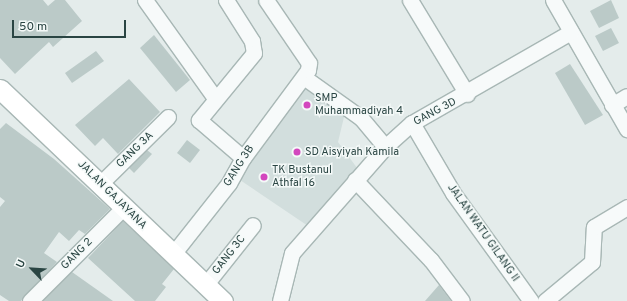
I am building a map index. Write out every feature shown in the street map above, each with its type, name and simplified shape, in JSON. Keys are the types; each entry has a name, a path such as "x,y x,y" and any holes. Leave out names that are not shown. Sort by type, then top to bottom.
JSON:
{"main road":[{"name":"JALAN GAJAYANA","path":"0,89 101,182 124,207 224,301"}],"street":[{"path":"145,0 215,98"},
{"path":"226,0 252,41 254,53 200,116 200,124 243,158"},
{"path":"266,0 309,63 305,78 361,118 385,147"},
{"path":"410,0 467,94"},
{"path":"553,0 627,129"},
{"name":"GANG 3D","path":"280,301 292,253 385,147 412,123 467,94 571,32"},
{"name":"GANG 3B","path":"173,254 229,183 243,158 305,78"},
{"path":"612,105 627,96"},
{"name":"GANG 3A","path":"101,182 168,117"},
{"name":"JALAN WATU GILANG II","path":"412,123 453,193 531,301"},
{"path":"355,180 431,260 462,301"},
{"name":"GANG 2","path":"30,301 124,207"},
{"path":"545,301 592,262 594,227 627,207"},
{"name":"GANG 3C","path":"206,284 253,225"}],"shaded area":[{"path":"304,78 345,113 338,142 360,172 311,228 237,178 237,151"}],"building":[{"path":"0,0 43,0 48,6 55,0 65,0 82,21 53,47 49,42 15,74 0,58"},
{"path":"611,0 619,18 599,28 590,11"},
{"path":"611,28 619,43 603,51 595,36"},
{"path":"154,35 190,80 176,92 140,48"},
{"path":"96,51 104,61 72,83 65,73"},
{"path":"570,64 603,115 585,125 555,73"},
{"path":"129,79 160,112 118,154 103,138 95,146 75,125"},
{"path":"6,123 54,159 110,209 85,234 79,230 69,241 59,232 44,253 57,262 21,301 9,301 0,295 0,207 5,201 0,197 0,129"},
{"path":"187,140 200,150 190,163 177,153"},
{"path":"147,150 152,154 134,173 129,168"},
{"path":"123,221 174,269 162,284 166,287 155,301 135,301 88,258"},
{"path":"72,272 113,301 43,301"},
{"path":"439,285 451,301 425,301"}],"place":[{"name":"SMP Muhammadiyah 4","path":"307,105"},
{"name":"SD Aisyiyah Kamila","path":"297,152"},
{"name":"TK Bustanul Athfal 16","path":"264,177"}]}
